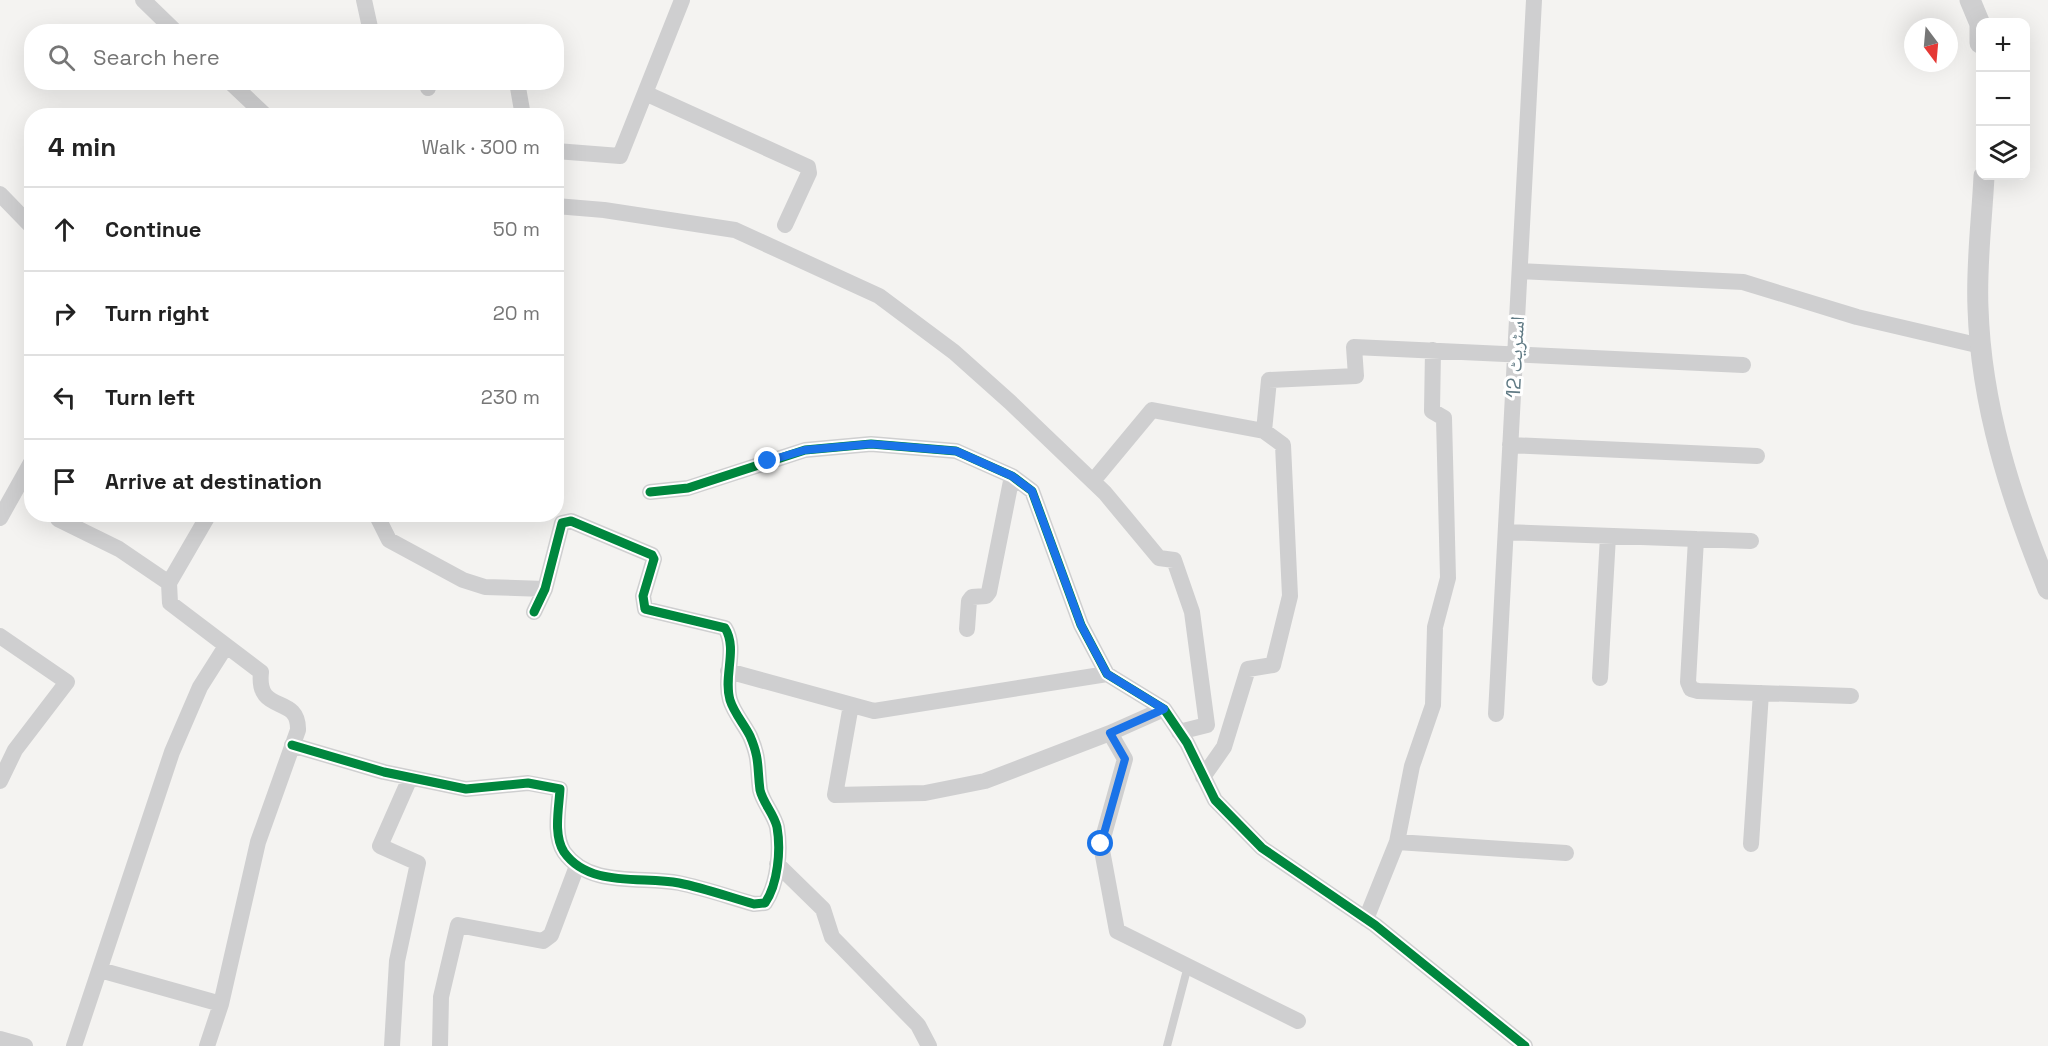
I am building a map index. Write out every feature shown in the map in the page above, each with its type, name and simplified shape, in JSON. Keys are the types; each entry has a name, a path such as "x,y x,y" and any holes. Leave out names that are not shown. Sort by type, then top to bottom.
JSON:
{"street":[{"path":"143,0 168,24"},
{"path":"364,0 368,24"},
{"path":"564,152 620,156 682,0"},
{"name":"اسٹریٹ 12","path":"1496,714 1534,0"},
{"path":"1970,0 1978,18"},
{"path":"238,90 258,108"},
{"path":"518,90 522,108"},
{"path":"645,93 808,167 809,172 785,225"},
{"path":"1984,180 1977,307 1981,346 1999,453 2025,532 2048,589"},
{"path":"0,194 24,219"},
{"path":"564,207 604,210 735,230 879,296 954,352 1011,402 1093,481 1159,558 1174,560 1192,612 1207,725 1179,732"},
{"path":"1520,271 1743,282 1857,317 1981,346"},
{"path":"1264,431 1269,380 1356,376 1354,347 1516,352 1743,365"},
{"path":"1366,919 1397,842 1412,766 1433,705 1435,627 1448,579 1444,418 1432,411 1433,350"},
{"path":"1093,481 1152,410 1264,431 1283,445 1290,596 1273,665 1248,669 1224,747 1203,777"},
{"path":"650,492 688,488 805,450 871,444 956,451 1012,476 1032,491 1081,625 1107,674 1164,709 1179,732 1215,800 1262,848 1366,919 1525,1046"},
{"path":"1510,445 1757,456"},
{"path":"0,518 24,475"},
{"path":"967,629 969,601 972,597 986,596 989,592 1012,476"},
{"path":"292,746 410,778 466,789 528,783 560,789 558,835 563,850 577,866 603,876 679,883 754,904 765,903 770,895 777,864 777,826 760,791 760,762 750,736 730,700 728,671 731,638 725,628 713,623 664,615 643,606 643,596 654,559 650,553 571,521 562,523 545,589 534,612"},
{"path":"64,522 119,549 169,583"},
{"path":"204,522 169,583 170,603 261,672 260,686 263,694 293,711 298,721 298,730 258,842 221,1004 207,1046"},
{"path":"380,522 389,540 463,580 485,587 545,589"},
{"path":"1506,532 1751,541"},
{"path":"1600,678 1608,536"},
{"path":"1696,539 1688,682 1691,689 1851,696"},
{"path":"0,636 67,682 15,750 0,781"},
{"path":"74,1046 172,752 200,687 226,646"},
{"path":"728,671 874,711 1107,674"},
{"path":"1751,844 1761,693"},
{"path":"851,705 835,795 925,793 985,781 1110,733 1164,709"},
{"path":"1110,733 1125,759 1101,844 1117,931 1298,1021"},
{"path":"392,1046 396,961 418,863 380,846 410,778"},
{"path":"1397,842 1566,853"},
{"path":"777,864 823,909 832,937 918,1025 928,1046"},
{"path":"440,1046 441,997 458,926 543,941 551,935 577,866"},
{"path":"100,970 221,1004"},
{"path":"0,1039 25,1046"}],"lane":[{"path":"1167,1046 1188,966"}],"cycle path":[{"path":"650,492 688,488 805,450 871,444 956,451 1012,476 1032,491 1081,625 1107,674 1164,709 1187,743 1215,800 1262,848 1375,925 1525,1046"},
{"path":"292,745 384,772 466,789 528,783 560,789 558,821 561,845 564,852 587,871 617,878 679,883 754,904 765,903 776,877 779,846 777,827 760,790 757,757 753,744 730,700 728,691 730,645 725,628 645,609 643,596 654,559 652,555 571,521 562,523 545,589 534,612"}],"route":[{"path":"768,461 805,450 871,444 956,451 1012,476 1032,491 1081,625 1107,674 1164,709 1110,733 1125,759 1101,844"}]}
